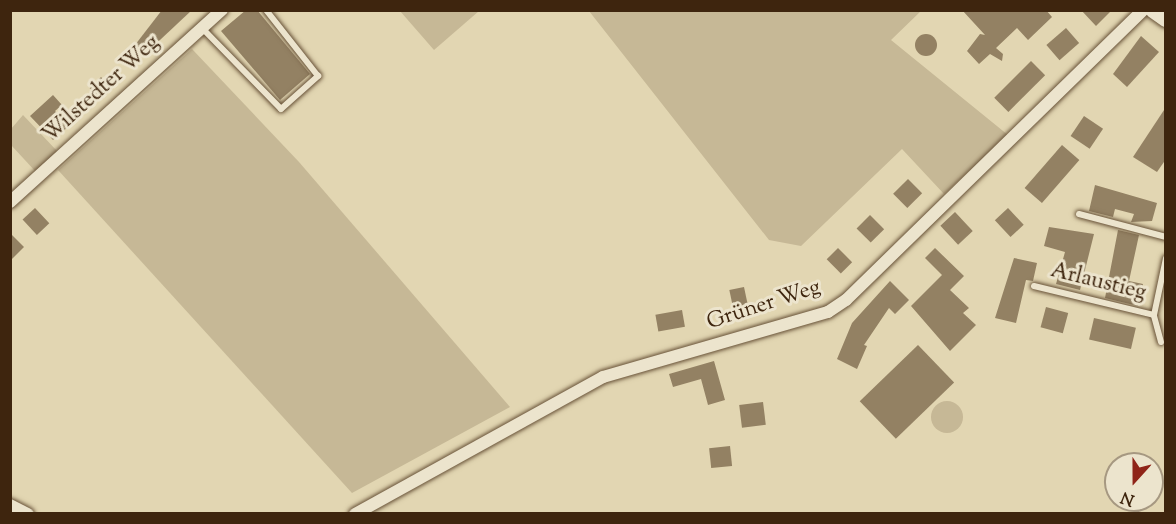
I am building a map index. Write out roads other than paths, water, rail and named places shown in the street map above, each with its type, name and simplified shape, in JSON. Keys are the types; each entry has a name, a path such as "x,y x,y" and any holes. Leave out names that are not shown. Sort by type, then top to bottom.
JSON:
{"street":[{"name":"Wilstedter Weg","path":"10,202 222,10"},
{"name":"Grüner Weg","path":"355,513 603,377 828,312 846,300 1143,10"},
{"path":"1153,10 1166,19"},
{"path":"10,505 28,513"}],"lane":[{"path":"202,28 281,109 318,76 266,10"},
{"path":"1079,214 1166,237"},
{"name":"Arlaustieg","path":"1161,342 1154,315 1166,258"},
{"name":"Arlaustieg","path":"1034,286 1154,315"}]}
